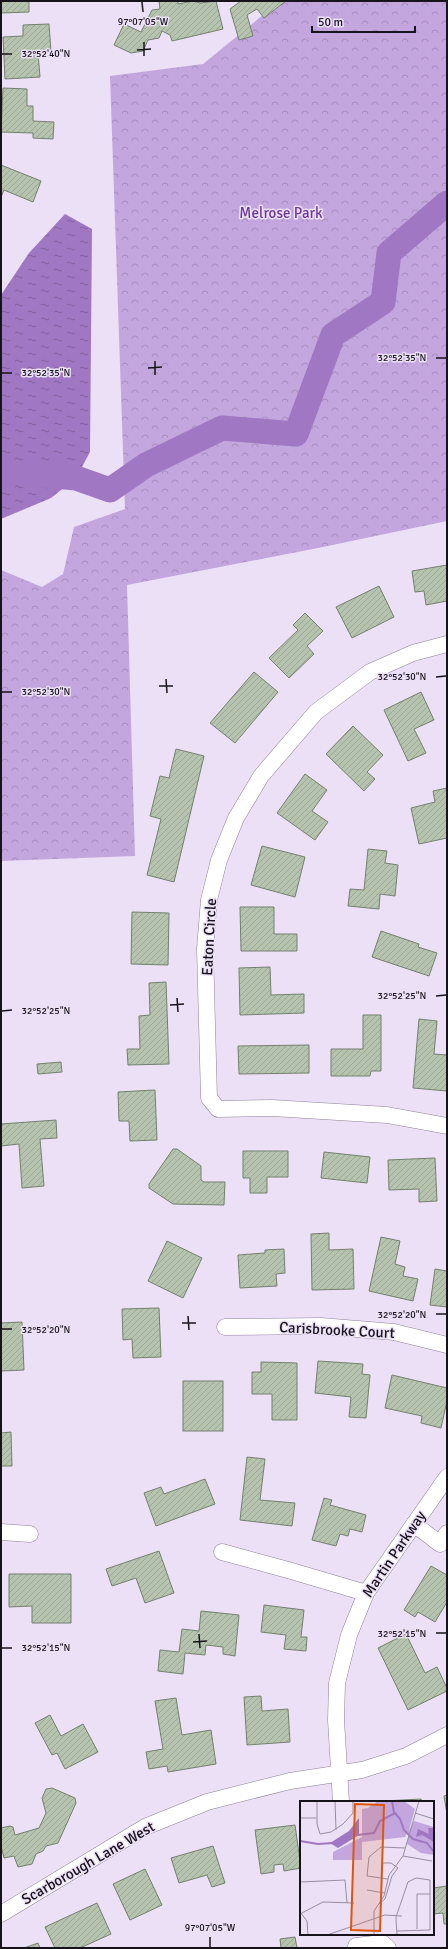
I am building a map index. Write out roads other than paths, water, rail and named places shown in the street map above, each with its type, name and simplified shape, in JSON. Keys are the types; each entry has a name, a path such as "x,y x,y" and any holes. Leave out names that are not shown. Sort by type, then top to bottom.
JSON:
{"street":[{"name":"Eaton Circle","path":"447,644 413,653 364,677 316,712 261,776 236,818 219,860 209,900 205,949 209,1098 218,1109 272,1108 387,1115 447,1126"},
{"name":"Carisbrooke Court","path":"225,1327 321,1326 387,1331 447,1345"},
{"name":"Martin Parkway","path":"341,1801 336,1720 337,1683 349,1635 366,1593 447,1477"},
{"path":"414,1524 440,1544 447,1533"},
{"path":"1,1532 30,1534"},
{"path":"222,1552 366,1593"},
{"name":"Scarborough Lane West","path":"1,1914 145,1827 207,1802 290,1781 338,1772 362,1770 406,1756 447,1735"},
{"path":"356,1943 382,1943 388,1948"}],"water":[{"path":"65,214 92,229 90,452 76,478 51,498 1,519 1,295 29,253"}],"waterway":[{"path":"1,471 76,478 110,490 146,465 222,428 296,434 333,335 383,302 389,253 447,203"}],"park label":[{"name":"Melrose Park","path":"281,213"}]}
